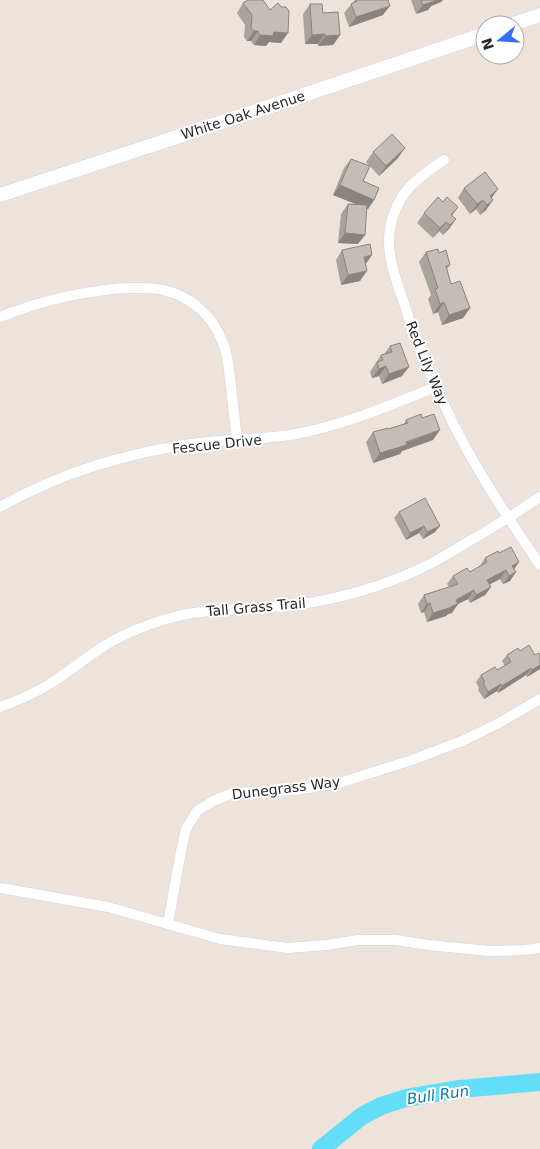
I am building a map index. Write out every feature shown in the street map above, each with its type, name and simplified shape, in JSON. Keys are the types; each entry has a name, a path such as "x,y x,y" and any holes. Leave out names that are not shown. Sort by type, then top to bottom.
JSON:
{"street":[{"path":"525,20 540,15"},
{"name":"White Oak Avenue","path":"0,195 475,37"},
{"name":"Red Lily Way","path":"444,160 417,178 405,192 394,214 389,238 390,258 414,334 447,411 471,457 540,565"},
{"path":"0,317 59,298 107,290 155,288 169,291 184,298 208,316 223,343 228,361 237,440"},
{"name":"Fescue Drive","path":"0,507 37,488 122,459 152,451 237,440 275,438 333,426 436,387"},
{"name":"Tall Grass Trail","path":"0,707 48,685 102,647 129,633 163,620 226,609 257,609 320,601 362,591 408,574 453,551 540,497"},
{"name":"Dunegrass Way","path":"168,924 186,829 197,811 213,801 233,793 295,790 339,783 409,761 462,741 499,723 540,699"},
{"path":"1,888 108,907 220,939 288,948 358,940 396,940 489,951 540,948"}],"building":[{"path":"248,0 263,0 270,10 278,3 281,7 286,7 289,11 288,33 274,32 273,36 260,35 258,31 254,31 251,28 252,15 243,3"},
{"path":"357,0 388,0 390,6 356,17 351,4"},
{"path":"421,0 434,0 435,1 423,5"},
{"path":"310,4 322,4 323,13 338,12 340,35 312,35"},
{"path":"392,134 405,148 386,166 373,152"},
{"path":"351,159 370,166 363,181 379,188 374,200 340,185"},
{"path":"485,172 498,189 490,196 493,200 487,205 483,200 477,204 464,188"},
{"path":"438,197 443,202 447,197 458,207 451,215 456,219 450,225 446,222 440,228 424,213"},
{"path":"348,204 367,205 365,235 345,233"},
{"path":"370,244 372,255 364,257 367,271 348,275 342,250"},
{"path":"438,249 439,253 446,250 450,265 446,266 451,284 460,281 470,308 449,315 444,302 440,304 435,289 438,288 426,252"},
{"path":"400,343 409,367 389,374 386,366 379,369 377,362 383,360 381,355 392,352 390,346"},
{"path":"421,414 422,418 434,414 440,430 406,442 407,445 380,453 373,432 408,423 406,420"},
{"path":"425,498 440,526 427,532 424,526 410,533 399,512"},
{"path":"511,547 519,562 512,566 516,572 509,576 506,570 487,580 491,587 476,595 474,590 456,600 458,604 433,613 430,603 427,604 424,595 458,584 453,576 467,568 470,572 487,562 485,558"},
{"path":"529,645 535,655 539,653 540,665 488,692 481,675 495,667 497,670 511,662 507,655 518,648 520,651"}],"waterway":[{"name":"Bull Run","path":"321,1149 362,1116 381,1106 406,1098 460,1089 540,1082"}]}
